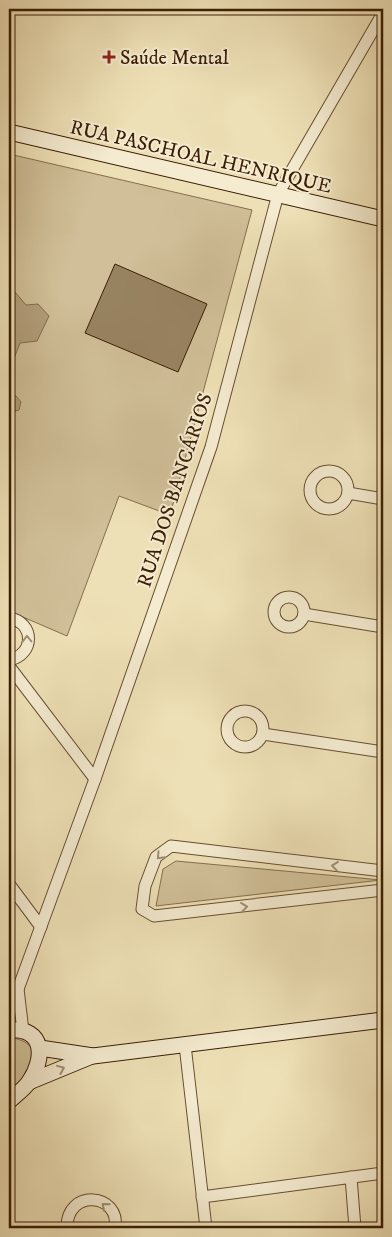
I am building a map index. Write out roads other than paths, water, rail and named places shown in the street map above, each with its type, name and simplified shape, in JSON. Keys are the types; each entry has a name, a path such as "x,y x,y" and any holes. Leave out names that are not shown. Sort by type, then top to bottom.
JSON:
{"street":[{"name":"RUA DOS BANCÁRIOS","path":"9,1006 18,989 95,779 211,447 278,194 383,13"},
{"name":"RUA PASCHOAL HENRIQUE","path":"9,132 383,219"},
{"path":"348,493 383,499"},
{"path":"304,614 383,627"},
{"path":"9,618 20,622 25,627 28,640 23,653 9,660"},
{"path":"9,666 95,779"},
{"path":"263,734 383,752"},
{"path":"383,871 171,846 156,857 145,886 142,909 154,916 383,890"},
{"path":"9,884 41,926"},
{"name":"RUA DOS BANCÁRIOS","path":"16,1030 18,989"},
{"path":"40,1048 93,1056 383,1020"},
{"path":"16,1030 34,1038 40,1048 38,1060 29,1082"},
{"path":"185,1046 206,1228"},
{"path":"9,1101 29,1082 93,1056"},
{"path":"202,1197 383,1173"},
{"path":"351,1177 355,1228"},
{"path":"67,1228 70,1212 75,1206 82,1201 97,1200 111,1209 115,1228"}],"place":[{"name":"Saúde Mental","path":"109,57"}]}
